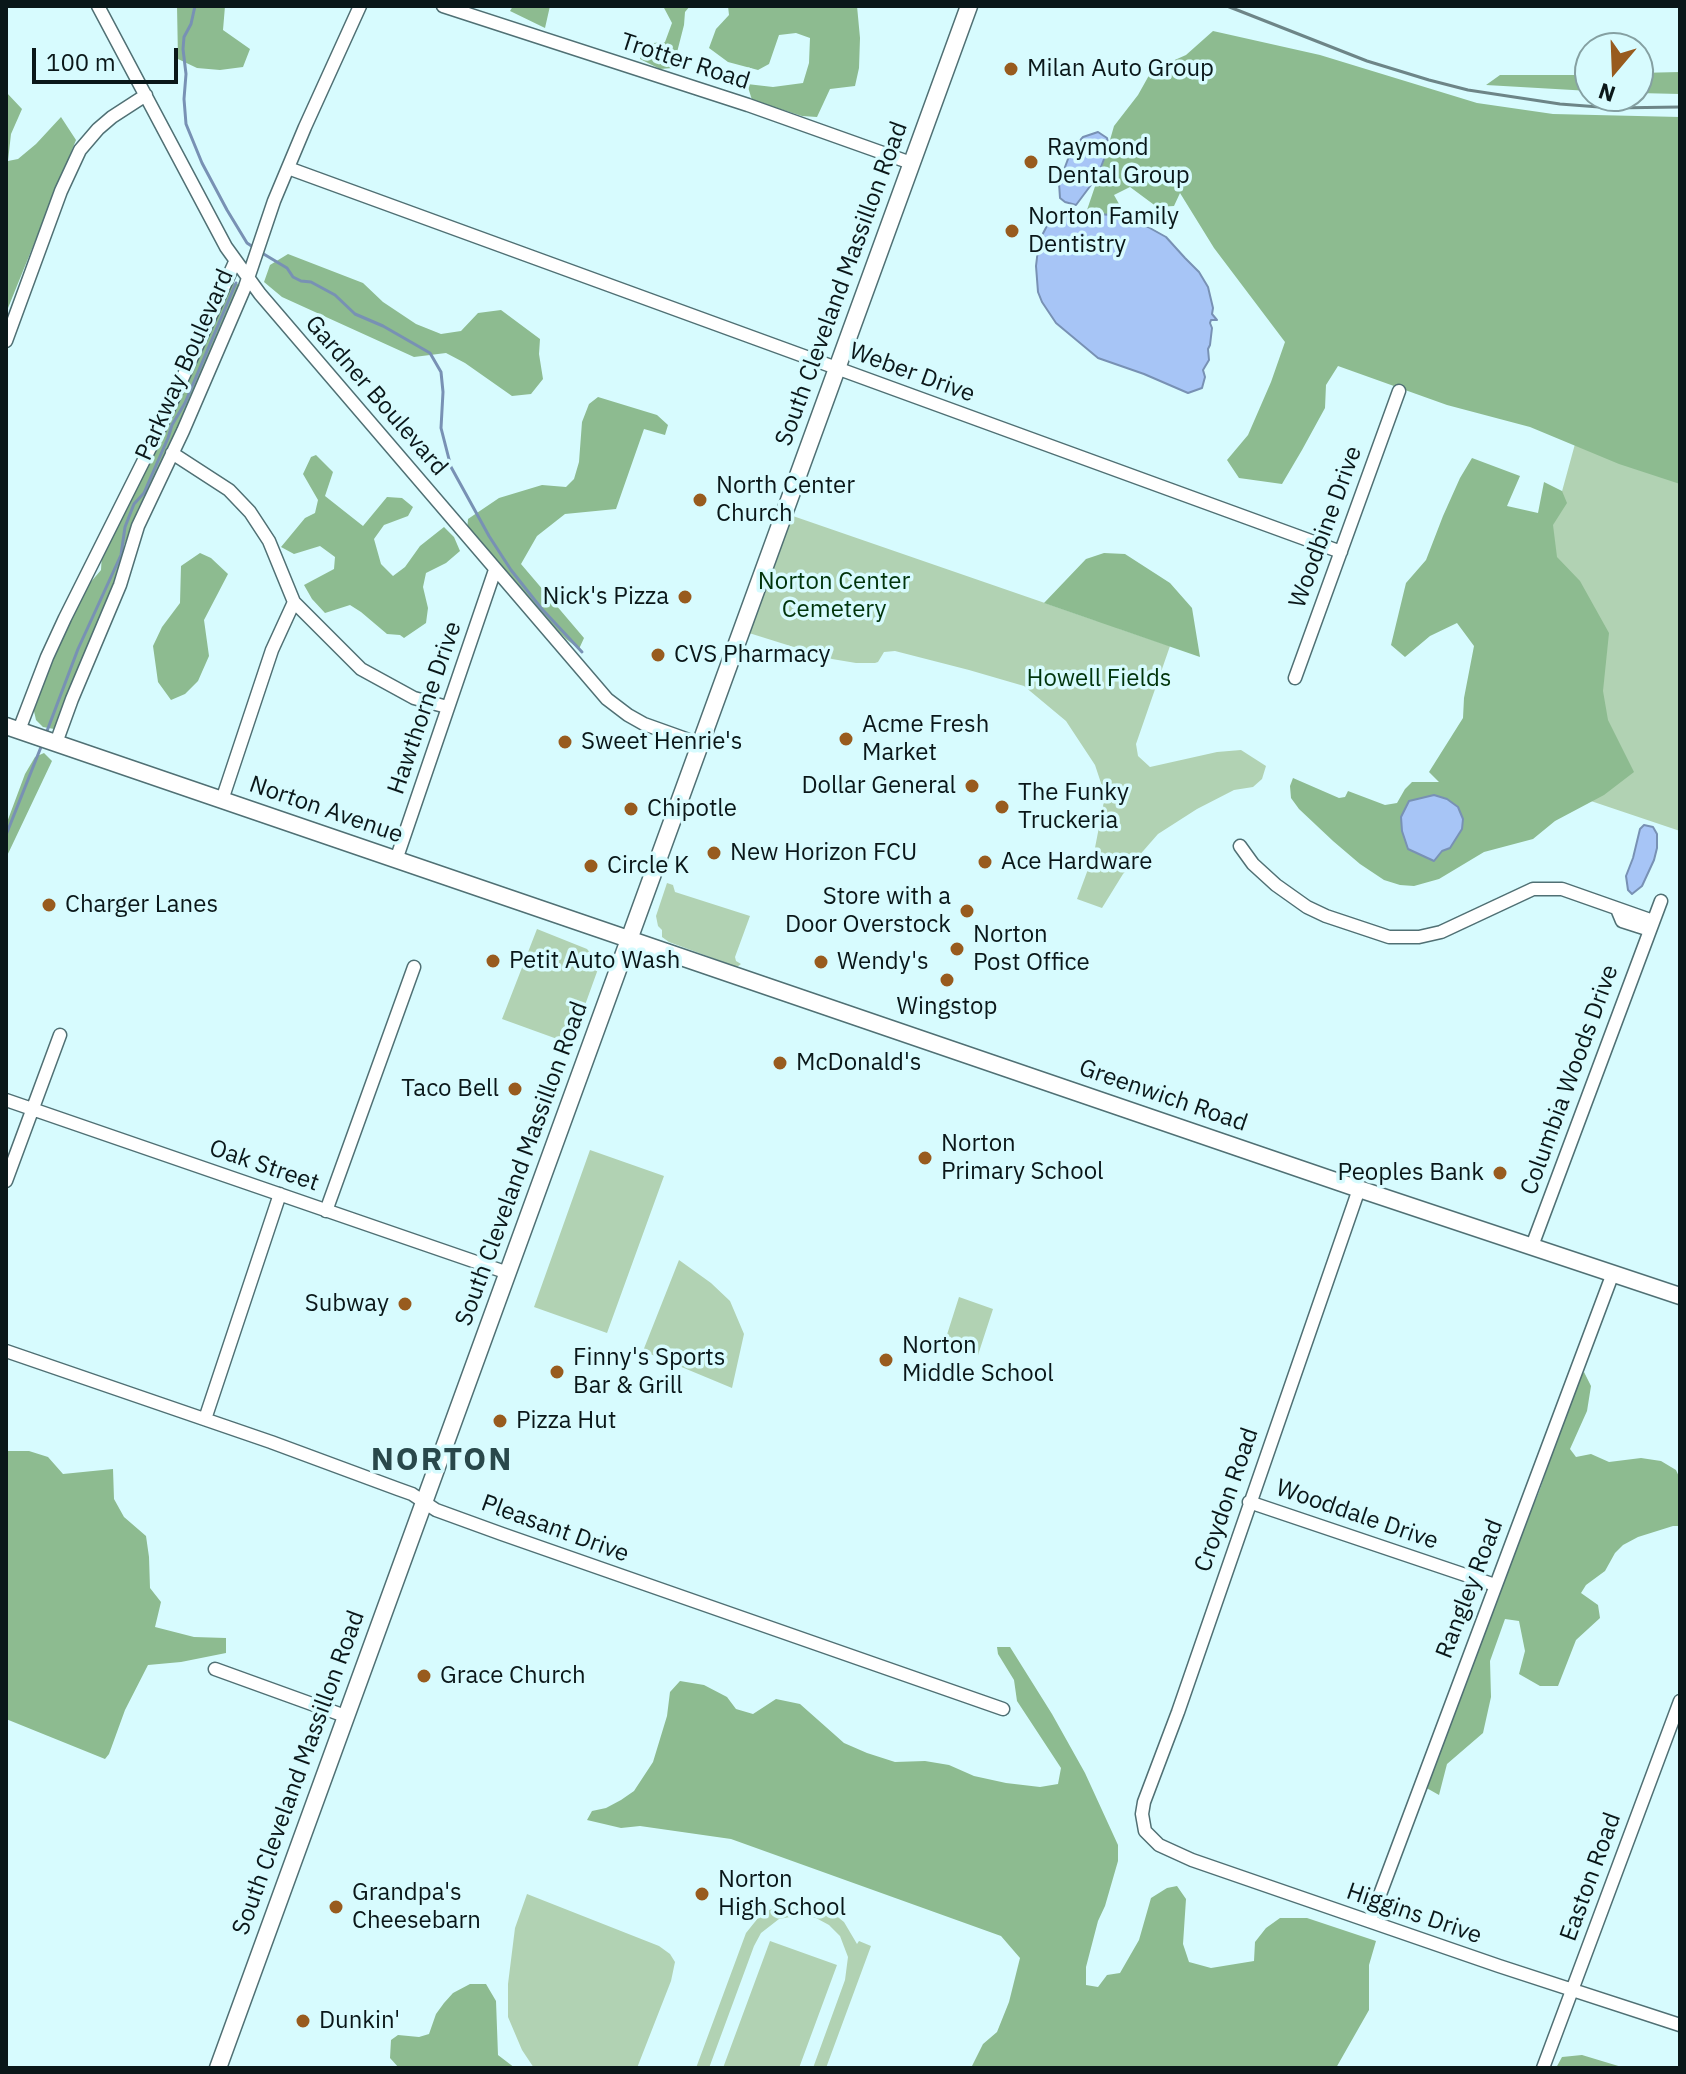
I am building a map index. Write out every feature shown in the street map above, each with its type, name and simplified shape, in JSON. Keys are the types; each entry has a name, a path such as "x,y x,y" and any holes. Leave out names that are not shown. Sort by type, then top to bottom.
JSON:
{"main road":[{"name":"South Cleveland Massillon Road","path":"218,2068 969,6"},
{"name":"Norton Avenue","path":"12,728 630,939"},
{"name":"Greenwich Road","path":"630,939 1680,1296"}],"street":[{"name":"Gardner Boulevard","path":"98,6 235,262 314,360 614,705 655,729 700,744"},
{"name":"Parkway Boulevard","path":"56,743 120,585 138,526 248,279 274,201 360,6"},
{"name":"Trotter Road","path":"443,6 911,163"},
{"path":"6,341 80,150 112,117 146,95"},
{"name":"Weber Drive","path":"288,168 1341,552"},
{"name":"Parkway Boulevard","path":"12,728 166,415 235,262"},
{"name":"Woodbine Drive","path":"1295,678 1399,391"},
{"path":"172,453 229,490 250,512 269,541 294,602 361,669 414,698 447,707"},
{"name":"Hawthorne Drive","path":"396,860 495,570"},
{"path":"222,800 272,650 294,602"},
{"path":"1240,846 1253,864 1276,885 1307,907 1389,937 1419,937 1441,932 1533,889 1562,889 1617,909 1622,921 1651,926"},
{"name":"Columbia Woods Drive","path":"1532,1246 1661,901"},
{"path":"326,1211 414,967"},
{"path":"6,1181 60,1035"},
{"name":"Oak Street","path":"6,1100 508,1273"},
{"name":"Croydon Road","path":"1144,1827 1144,1802 1359,1189"},
{"path":"205,1419 280,1194"},
{"name":"Rangley Road","path":"1370,1921 1613,1273"},
{"name":"Pleasant Drive","path":"6,1351 398,1489 436,1510 502,1534 1003,1709"},
{"name":"Wooddale Drive","path":"1249,1502 1495,1585"},
{"path":"215,1669 345,1716"},
{"name":"Easton Road","path":"1543,2068 1680,1701"},
{"name":"Higgins Drive","path":"1144,1827 1153,1841 1165,1849 1499,1966 1680,2025"}],"green space":[{"path":"177,6 225,6 223,30 250,49 243,67 220,70 197,68 178,59"},
{"path":"513,6 550,6 545,28 510,11"},
{"path":"663,6 690,6 685,12 673,68 660,69 640,59 642,44 665,42 672,23"},
{"path":"728,6 857,6 860,38 855,86 830,89 817,117 802,116 752,100 747,84 773,87 803,83 809,63 810,38 796,33 779,35 769,64 758,70 728,62 709,48 716,29 729,15"},
{"path":"1213,31 1320,55 1477,103 1553,114 1680,117 1680,484 1619,464 1530,427 1447,405 1338,366 1326,385 1325,408 1282,484 1239,478 1227,460 1248,435 1285,342 1214,248 1180,193 1174,206 1157,207 1130,187 1114,195 1123,211 1166,237 1129,220 1087,210 1114,126 1138,95 1152,70 1186,55"},
{"path":"1680,72 1680,94 1654,93 1654,73"},
{"path":"1500,75 1574,75 1574,90 1486,85"},
{"path":"6,92 22,109 11,134 8,161 18,159 61,117 76,140 6,313"},
{"path":"288,254 363,283 383,302 416,324 441,334 461,331 478,313 501,310 540,339 543,379 531,394 512,396 446,353 414,357 282,297 264,282 270,265"},
{"path":"231,283 239,284 238,293 183,425 138,509 124,546 122,567 60,722 54,729 43,727 36,720 33,707 39,686 84,590 101,570 102,553 170,422"},
{"path":"598,397 657,415 668,425 665,435 644,429 616,509 565,514 537,536 521,564 584,638 579,649 522,593 467,531 468,519 499,498 542,485 566,487 574,479 579,462 582,422 589,404"},
{"path":"1575,444 1680,479 1680,831 1579,797 1544,557"},
{"path":"316,455 333,472 325,496 363,526 387,497 402,498 413,507 408,516 384,525 374,539 381,564 393,576 405,567 420,546 444,527 454,537 460,551 446,563 426,573 423,587 428,608 426,623 404,638 387,634 350,605 325,613 304,585 334,569 335,557 320,546 294,554 281,547 305,518 315,513 318,500 303,474 311,457"},
{"path":"1472,458 1520,476 1507,506 1538,513 1544,482 1562,491 1567,503 1553,525 1557,557 1580,581 1609,633 1603,691 1608,720 1634,772 1604,795 1555,821 1533,839 1484,852 1439,879 1414,886 1400,885 1384,880 1333,841 1299,809 1291,798 1290,786 1293,778 1339,798 1345,797 1348,791 1385,805 1397,803 1412,782 1439,782 1429,772 1463,718 1474,646 1457,623 1430,636 1405,657 1391,645 1406,583 1426,560 1460,478"},
{"path":"790,515 1170,646 1136,744 1138,756 1150,767 1217,752 1241,750 1266,766 1262,779 1253,787 1234,790 1197,809 1158,834 1123,874 1102,908 1077,899 1094,853 1104,801 1102,786 1095,765 1066,721 1024,686 895,651 884,652 875,663 856,663 832,659 749,633"},
{"path":"200,553 211,558 228,574 204,620 209,656 198,681 185,694 171,700 158,682 153,646 162,627 180,603 181,566"},
{"path":"1104,553 1125,554 1170,583 1192,608 1200,657 1044,603 1086,559"},
{"path":"44,753 52,761 6,858 6,825 25,774 35,757"},
{"path":"667,883 673,885 675,892 750,916 735,957 741,964 737,967 662,937 656,916"},
{"path":"537,929 587,949 597,961 598,969 571,1044 502,1019"},
{"path":"590,1150 664,1176 607,1333 534,1307"},
{"path":"679,1260 730,1301 744,1334 732,1388 643,1351"},
{"path":"959,1297 993,1309 978,1355 944,1344"},
{"path":"1584,1372 1591,1386 1587,1411 1570,1449 1576,1457 1591,1454 1609,1462 1641,1458 1661,1461 1676,1470 1680,1479 1680,1526 1638,1537 1623,1545 1605,1571 1586,1585 1581,1593 1598,1605 1600,1618 1576,1640 1558,1686 1540,1686 1519,1674 1525,1651 1519,1621 1505,1619 1490,1661 1491,1697 1483,1733 1447,1764 1439,1795 1423,1786 1476,1655 1503,1576 1539,1492 1578,1380"},
{"path":"6,1451 29,1451 48,1457 63,1474 113,1469 114,1499 124,1517 146,1536 150,1588 161,1602 155,1627 194,1637 226,1638 226,1653 148,1665 105,1759 6,1719"},
{"path":"997,1647 1010,1647 1052,1714 1085,1773 1118,1845 1118,1861 1086,1967 1086,1985 1098,1987 1107,1975 1120,1973 1139,1940 1151,1898 1167,1888 1177,1886 1186,1899 1183,1944 1189,1962 1211,1968 1254,1961 1255,1942 1266,1928 1280,1918 1307,1918 1376,1941 1369,1965 1369,2010 1336,2068 971,2068 983,2044 997,2032 1009,2002 1020,1958 1001,1936 731,1839 640,1826 621,1828 587,1820 592,1811 606,1808 634,1791 653,1762 667,1716 670,1692 680,1681 704,1685 727,1697 736,1709 753,1714 776,1699 800,1704 844,1743 895,1762 925,1761 949,1765 974,1776 1006,1783 1040,1787 1058,1784 1061,1768 1017,1701 1014,1680"},
{"path":"527,1894 659,1946 670,1954 675,1962 671,1981 637,2068 534,2068 522,2050 508,2017 508,1984 515,1928"},
{"path":"802,1902 829,1910 844,1922 857,1944 859,1941 871,1946 826,2068 813,2068 845,1980 848,1957 840,1936 829,1925 801,1915 779,1919 761,1933 709,2068 696,2068 746,1933 765,1912 783,1904"},
{"path":"770,1941 837,1965 799,2068 723,2068"},
{"path":"470,1984 486,1984 496,2001 498,2055 515,2068 399,2068 390,2058 391,2040 398,2035 419,2037 429,2034 436,2014 444,2003 453,1993"},
{"path":"1582,2055 1625,2068 1556,2068 1562,2057"}],"water":[{"path":"1098,132 1107,138 1108,143 1097,177 1076,205 1065,202 1060,198 1059,183 1071,151 1083,137"},
{"path":"1071,210 1113,215 1148,227 1166,237 1199,272 1208,287 1212,314 1217,320 1210,323 1209,360 1203,370 1202,388 1188,393 1098,358 1056,323 1038,292 1036,266 1039,241 1049,222"},
{"path":"1434,795 1458,807 1463,819 1462,829 1450,848 1442,851 1434,861 1408,849 1401,817 1409,801"},
{"path":"1644,825 1653,827 1657,834 1657,848 1642,886 1632,894 1628,890 1626,876 1640,829"}],"waterway":[{"path":"195,6 183,49 186,124 227,210 247,243 253,247"},
{"path":"262,253 287,268 293,277 311,282 335,295 355,314 430,353 441,372 441,428 451,467 511,570 582,652"},
{"path":"47,731 78,649 121,555 125,527 134,504 144,493 236,283"},
{"path":"6,835 41,747"}],"railway":[{"path":"1227,6 1367,61 1468,90 1560,104 1612,108 1680,107"}],"place":[{"name":"Milan Auto Group","path":"1011,69"},
{"name":"Raymond Dental Group","path":"1031,162"},
{"name":"Norton Family Dentistry","path":"1012,231"},
{"name":"North Center Church","path":"700,500"},
{"name":"Nick's Pizza","path":"685,597"},
{"name":"CVS Pharmacy","path":"658,655"},
{"name":"Acme Fresh Market","path":"846,739"},
{"name":"Sweet Henrie's","path":"565,742"},
{"name":"Dollar General","path":"972,786"},
{"name":"The Funky Truckeria","path":"1002,807"},
{"name":"Chipotle","path":"631,809"},
{"name":"New Horizon FCU","path":"714,853"},
{"name":"Ace Hardware","path":"985,862"},
{"name":"Circle K","path":"591,866"},
{"name":"Charger Lanes","path":"49,905"},
{"name":"Store with a Door Overstock","path":"967,911"},
{"name":"Norton Post Office","path":"957,949"},
{"name":"Petit Auto Wash","path":"493,961"},
{"name":"Wendy's","path":"821,962"},
{"name":"Wingstop","path":"947,980"},
{"name":"McDonald's","path":"780,1063"},
{"name":"Taco Bell","path":"515,1089"},
{"name":"Norton Primary School","path":"925,1158"},
{"name":"Peoples Bank","path":"1500,1173"},
{"name":"Subway","path":"405,1304"},
{"name":"Norton Middle School","path":"886,1360"},
{"name":"Finny's Sports Bar & Grill","path":"557,1372"},
{"name":"Pizza Hut","path":"500,1421"},
{"name":"Grace Church","path":"424,1676"},
{"name":"Norton High School","path":"702,1894"},
{"name":"Grandpa's Cheesebarn","path":"336,1907"},
{"name":"Dunkin'","path":"303,2021"}],"district":[{"name":"NORTON","path":"442,1461"}],"park label":[{"name":"Norton Center Cemetery","path":"834,596"},
{"name":"Howell Fields","path":"1099,679"}]}
